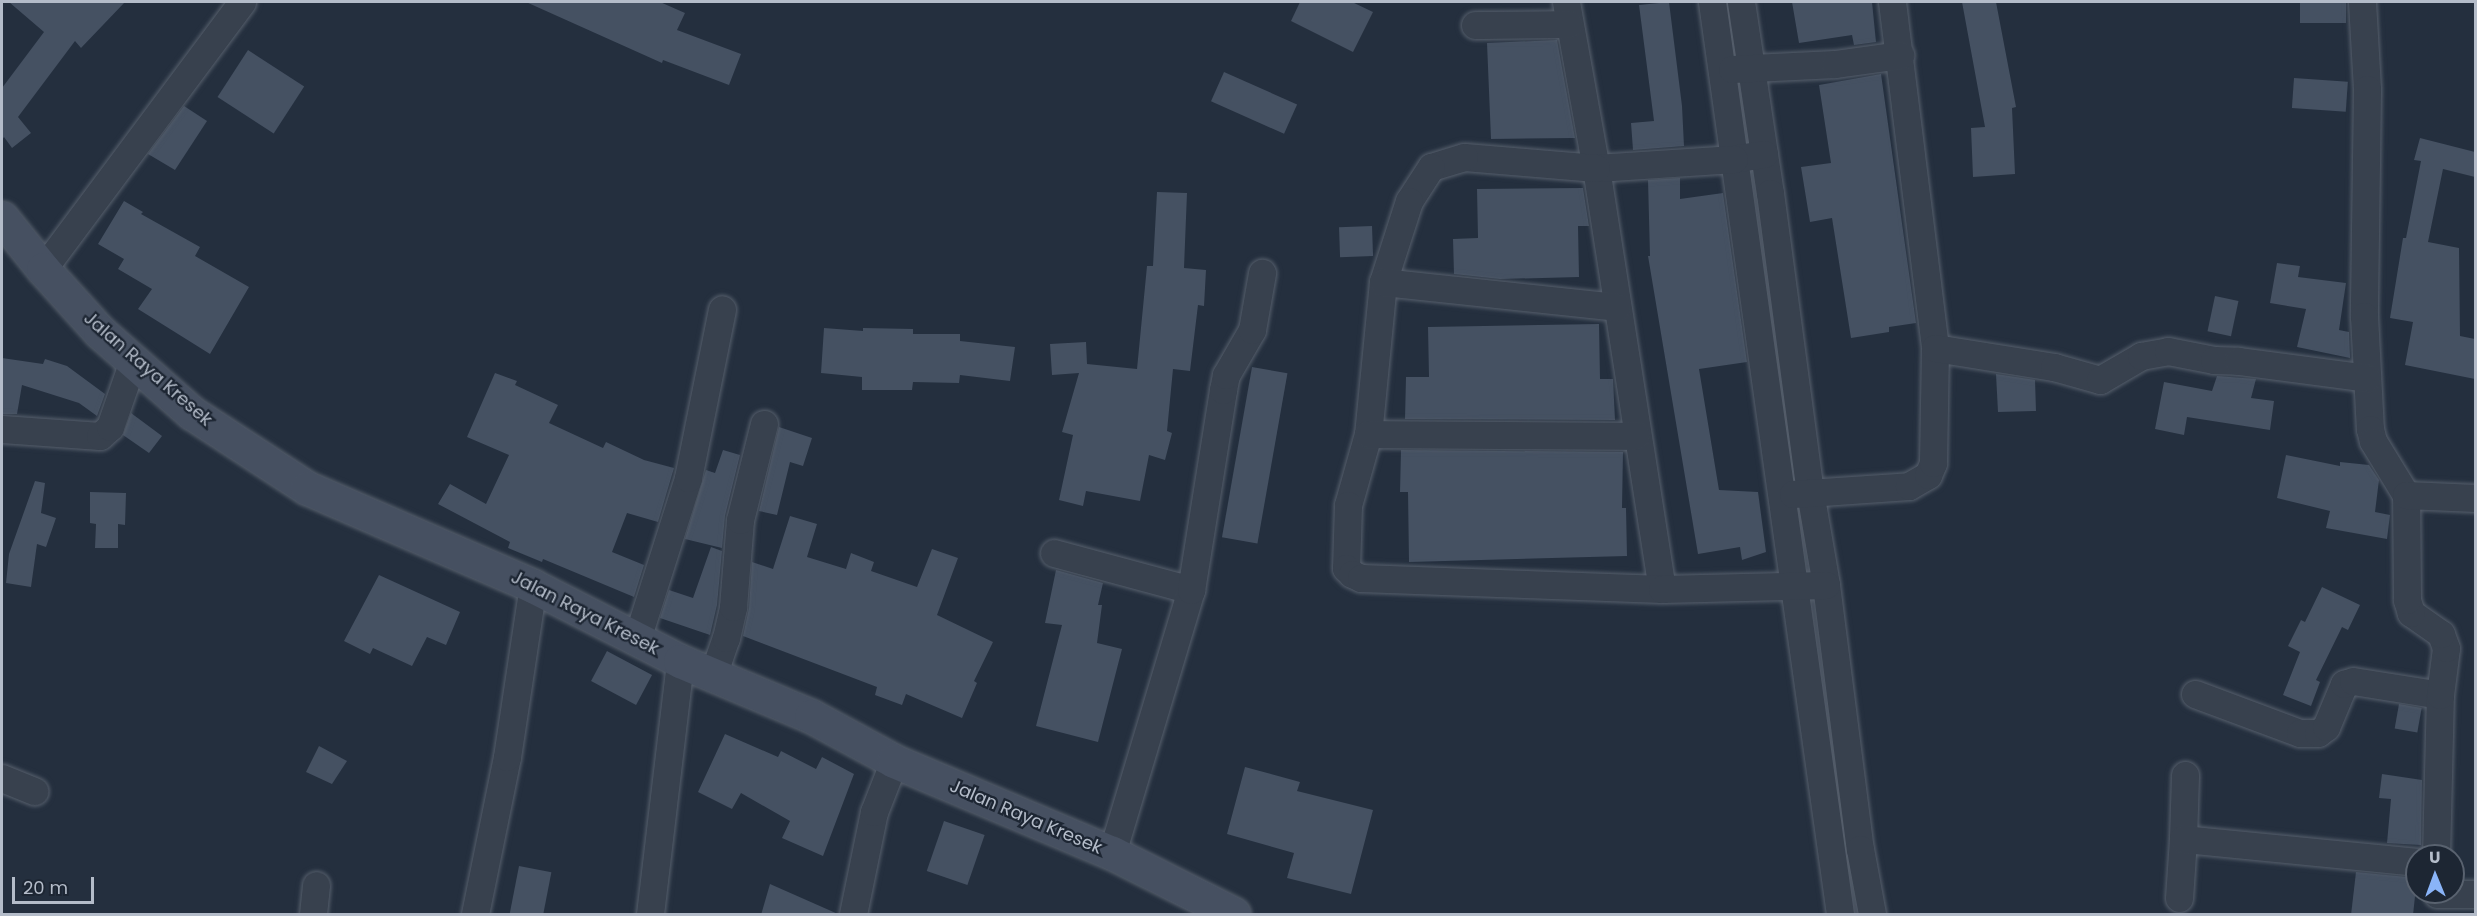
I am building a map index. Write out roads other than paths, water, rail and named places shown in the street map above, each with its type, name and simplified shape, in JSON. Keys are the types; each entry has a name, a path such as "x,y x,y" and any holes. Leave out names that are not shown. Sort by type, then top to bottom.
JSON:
{"main road":[{"name":"Jalan Raya Kresek","path":"2,218 43,269 100,332 192,413 307,488 534,586 680,661 811,716 894,761 1112,853 1234,915"}],"street":[{"path":"43,269 242,2"},
{"path":"1712,2 1840,915"},
{"path":"1741,2 1810,492 1826,585 1860,849 1872,915"},
{"path":"1780,495 1909,486 1928,475 1932,463 1935,348 1892,2"},
{"path":"2362,2 2367,89 2364,316 2367,378 2373,441 2406,495 2407,600 2411,613 2440,634 2446,648 2440,695 2436,844"},
{"path":"1475,25 1567,13 1596,168 1636,436 1662,589"},
{"path":"1721,70 1835,64 1900,55"},
{"path":"1764,154 1734,159 1596,168 1464,157 1431,167 1409,201 1383,282 1368,434 1348,506 1346,568 1361,578 1662,589 1826,585"},
{"path":"1112,853 1191,590 1226,375 1252,330 1262,273"},
{"path":"1383,282 1617,307"},
{"path":"638,639 688,478 722,309"},
{"path":"1935,348 2054,367 2100,380 2141,356 2168,351 2214,360 2238,361 2367,378"},
{"path":"2,429 100,436 110,427 134,361"},
{"path":"713,675 726,638 733,607 740,520 764,424"},
{"path":"1368,434 1636,436"},
{"path":"2406,495 2475,498"},
{"path":"1054,553 1191,590"},
{"path":"475,915 507,757 534,586"},
{"path":"650,915 680,661"},
{"path":"2195,694 2300,733 2318,733 2326,727 2344,684 2353,681 2440,695"},
{"path":"853,915 874,813 894,761"},
{"path":"2179,898 2185,775"},
{"path":"2,778 34,791"},
{"path":"2183,839 2405,861"},
{"path":"313,915 316,885"}]}
